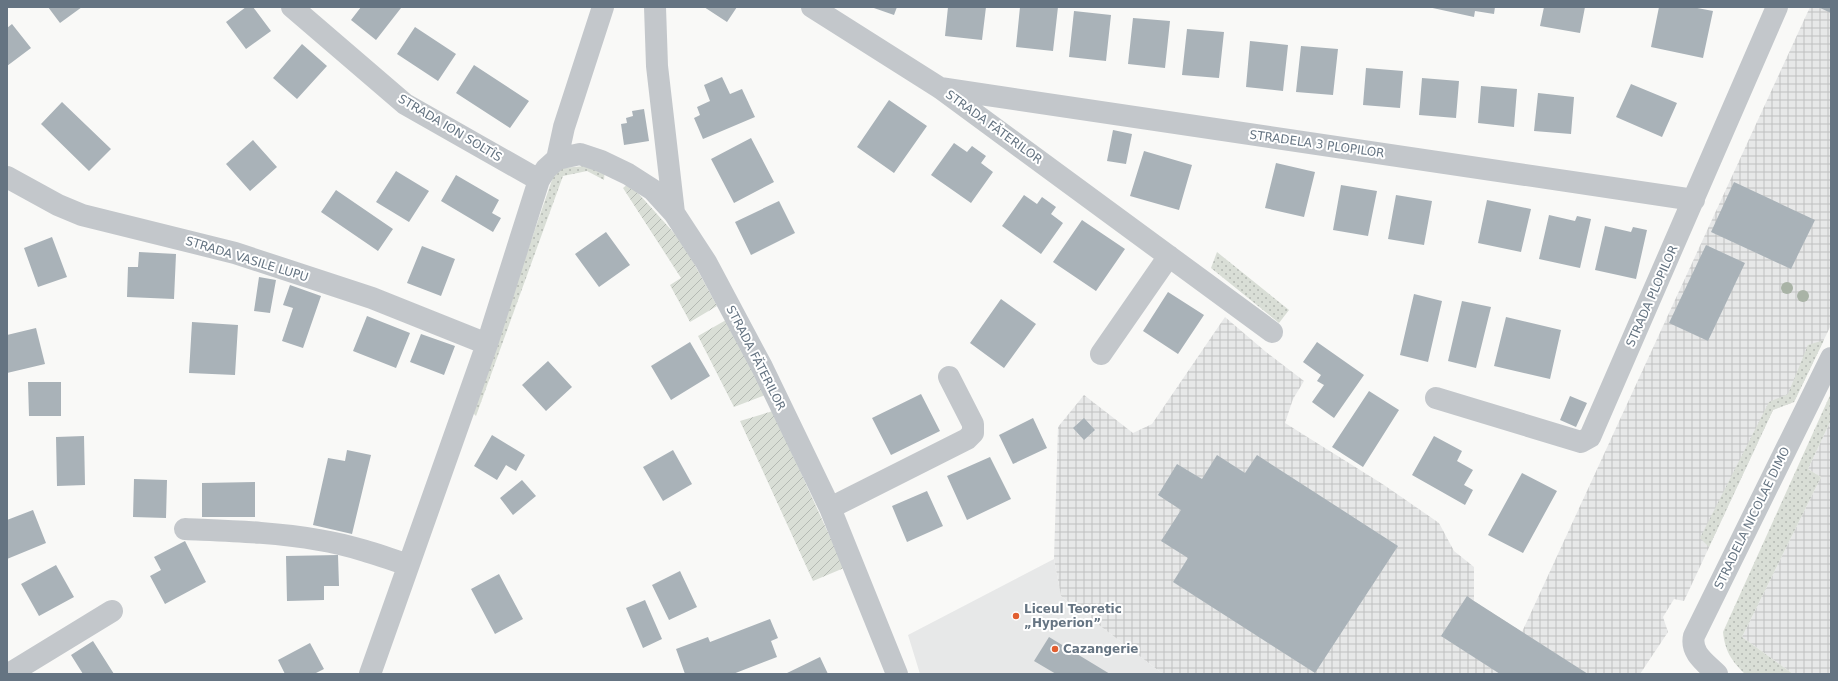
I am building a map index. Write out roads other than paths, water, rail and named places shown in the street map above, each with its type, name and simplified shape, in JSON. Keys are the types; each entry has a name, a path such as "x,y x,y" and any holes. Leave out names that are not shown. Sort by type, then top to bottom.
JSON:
{"street":[{"name":"STRADA ION SOLTÎS","path":"292,7 405,104 547,169"},
{"path":"370,674 487,344 547,169 564,128 603,7"},
{"name":"STRADA FĂTERILOR","path":"655,7 658,66 674,213"},
{"name":"STRADA FĂTERILOR","path":"812,7 940,88 1272,332"},
{"name":"STRADA PLOPILOR","path":"1436,398 1581,442 1590,437 1777,7"},
{"name":"STRADELA 3 PLOPILOR","path":"940,88 1694,200"},
{"name":"STRADA FĂTERILOR","path":"547,169 580,154 601,161 628,174 653,190 674,213 706,262 751,346 830,508 897,674"},
{"name":"STRADA VASILE LUPU","path":"7,177 58,205 82,215 242,255 372,298 487,344"},
{"path":"1101,354 1169,256"},
{"name":"STRADELA NICOLAE DIMO","path":"1717,674 1695,652 1692,644 1694,636 1831,358"},
{"path":"830,508 967,439 973,433 973,424 949,377"},
{"path":"185,529 278,534 320,540 368,551 408,565"},
{"path":"9,674 112,611"}],"place":[{"name":"Liceul Teoretic „Hyperion”","path":"1016,616"},
{"name":"Cazangerie","path":"1055,649"}]}
